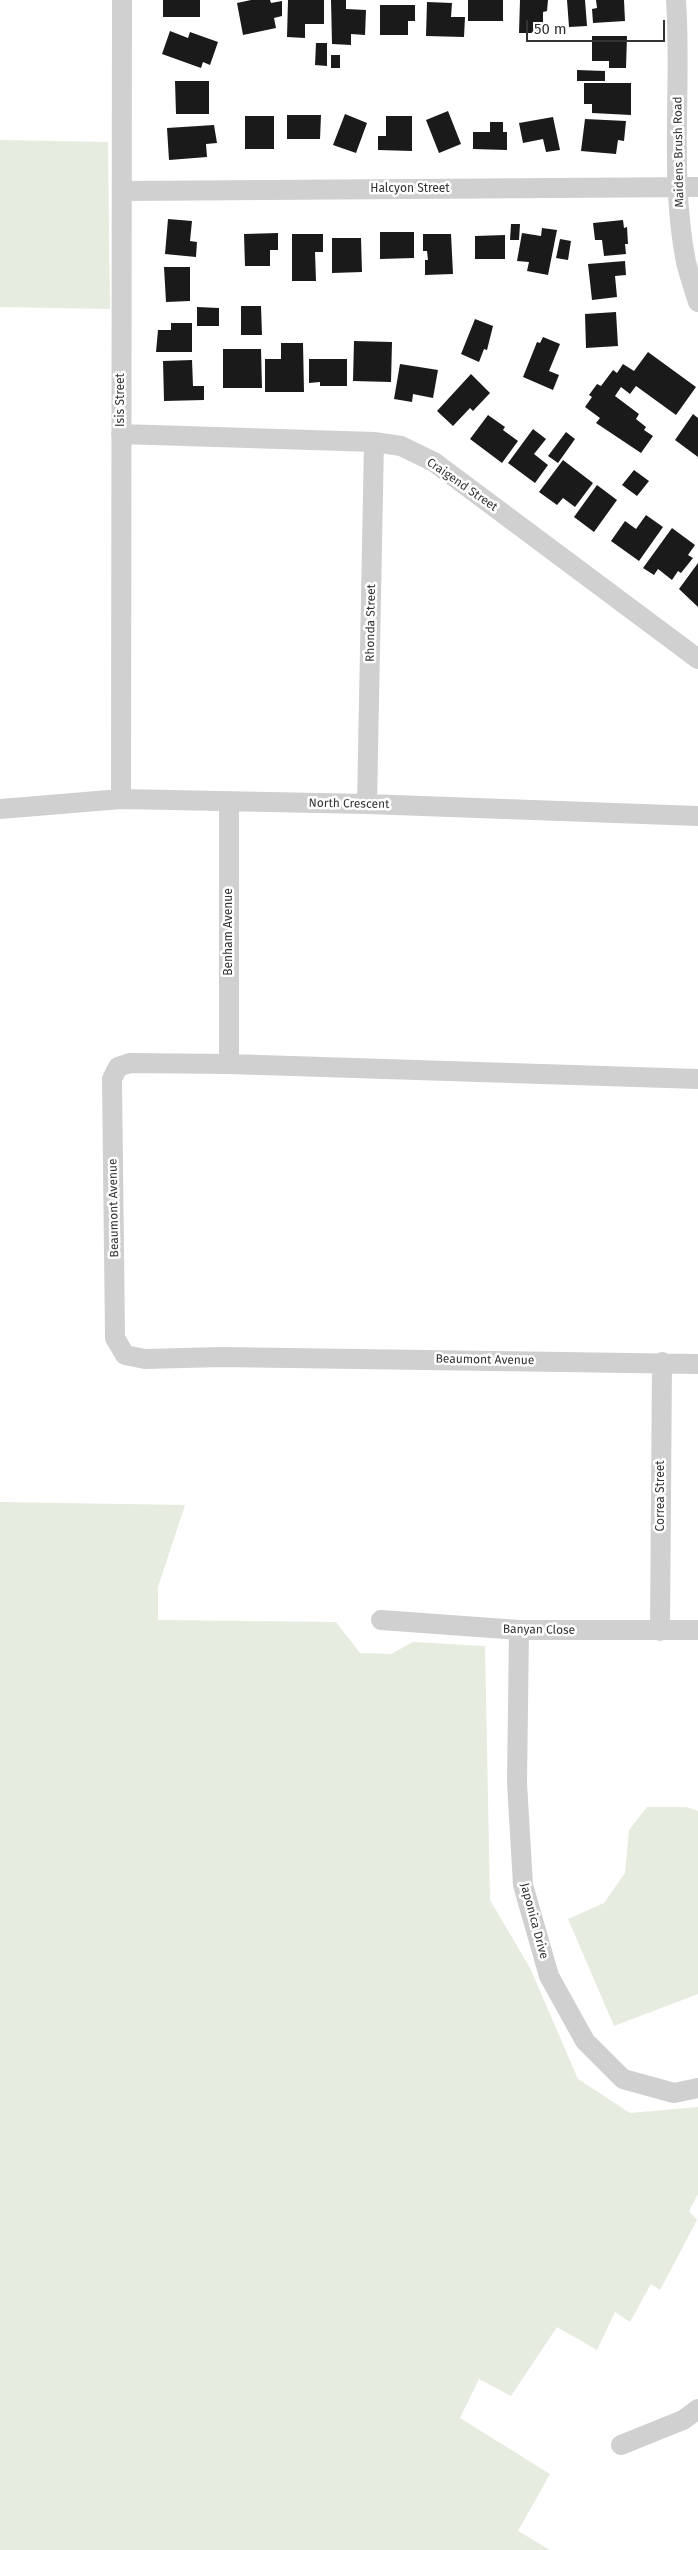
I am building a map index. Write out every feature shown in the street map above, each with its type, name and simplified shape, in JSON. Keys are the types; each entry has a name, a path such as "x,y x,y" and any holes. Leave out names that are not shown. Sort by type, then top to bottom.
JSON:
{"street":[{"name":"Isis Street","path":"121,799 122,0"},
{"name":"Maidens Brush Road","path":"676,0 678,29 677,187 686,262 698,302"},
{"name":"Halcyon Street","path":"122,191 698,187"},
{"name":"Craigend Street","path":"121,434 374,442 401,446 434,462 698,660"},
{"name":"Rhonda Street","path":"367,804 374,442"},
{"name":"North Crescent","path":"0,809 121,799 367,804 698,816"},
{"name":"Benham Avenue","path":"229,801 229,1064"},
{"name":"Beaumont Avenue","path":"698,1079 229,1064 130,1063 118,1067 112,1079 115,1338 125,1355 145,1358 222,1357 698,1364"},
{"name":"Correa Street","path":"660,1630 662,1362"},
{"name":"Banyan Close","path":"381,1620 519,1630 698,1630"},
{"name":"Japonica Drive","path":"519,1630 517,1783 523,1885 550,1976 585,2041 623,2079 674,2093 698,2088"},
{"path":"621,2445 683,2420 698,2409"}],"shaded area":[{"path":"0,140 108,142 110,309 0,307"},
{"path":"0,1502 185,1505 158,1587 158,1620 336,1622 360,1653 391,1654 413,1642 485,1646 490,1900 530,1968 578,2079 630,2113 698,2107 698,2194 689,2211 697,2220 660,2290 651,2284 630,2322 615,2312 597,2350 557,2327 511,2396 479,2379 460,2418 550,2474 518,2531 550,2550 0,2550"},
{"path":"647,1807 686,1807 698,1811 698,1994 614,2026 568,1919 604,1903 625,1873 629,1830"}],"building":[{"path":"163,0 200,0 200,17 163,17"},
{"path":"251,0 270,0 271,3 282,1 282,16 274,18 276,28 243,35 237,3"},
{"path":"288,0 324,0 324,24 305,24 305,38 287,37"},
{"path":"331,0 346,0 346,9 366,10 365,35 351,34 351,45 332,44"},
{"path":"468,0 503,0 503,21 468,21"},
{"path":"520,0 548,0 547,11 543,12 543,33 519,33"},
{"path":"567,0 585,0 587,26 569,27"},
{"path":"596,0 624,0 625,21 593,23 592,9 597,8"},
{"path":"427,2 452,3 451,17 465,17 464,37 426,36"},
{"path":"380,5 415,5 415,21 408,21 408,35 380,35"},
{"path":"170,31 188,38 190,32 218,42 210,65 203,62 201,68 162,54"},
{"path":"592,36 627,36 626,68 609,68 609,61 592,61"},
{"path":"316,43 327,43 327,66 315,65"},
{"path":"331,55 340,55 340,68 331,68"},
{"path":"577,70 605,71 605,81 577,81"},
{"path":"175,81 209,81 209,114 176,114"},
{"path":"584,83 631,83 631,115 592,113 592,104 584,104"},
{"path":"448,111 461,144 439,153 426,120"},
{"path":"345,114 367,123 356,153 333,145"},
{"path":"287,115 321,115 320,139 287,139"},
{"path":"245,116 274,116 274,149 245,149"},
{"path":"386,116 412,116 412,151 378,150 378,136 386,136"},
{"path":"553,117 560,150 546,152 543,139 523,143 519,123"},
{"path":"585,119 626,121 624,141 618,140 616,154 581,151"},
{"path":"490,122 503,122 503,132 507,132 507,150 473,149 473,132 490,132"},
{"path":"214,125 217,143 206,144 207,157 169,160 167,128"},
{"path":"168,219 192,221 190,241 197,242 196,257 165,254"},
{"path":"623,220 624,228 627,227 628,244 625,244 626,254 604,256 602,240 595,240 593,223"},
{"path":"511,224 520,224 519,240 510,240"},
{"path":"542,228 557,230 548,275 527,271 529,262 517,261 522,233 541,236"},
{"path":"380,232 414,232 414,258 380,259"},
{"path":"278,233 278,250 270,250 270,266 245,266 244,234"},
{"path":"292,234 323,234 323,252 315,252 316,281 292,281"},
{"path":"423,234 451,234 453,274 425,275 425,260 428,260 427,251 423,251"},
{"path":"505,235 505,259 475,259 475,236"},
{"path":"332,238 361,238 362,272 332,273"},
{"path":"560,239 571,241 568,260 556,258"},
{"path":"625,261 626,275 615,276 617,297 592,300 588,264"},
{"path":"164,267 190,267 190,301 166,302"},
{"path":"241,306 261,306 262,335 241,335"},
{"path":"197,307 219,308 219,326 197,326"},
{"path":"616,312 618,346 586,348 585,314"},
{"path":"475,319 493,326 487,350 484,349 479,362 461,354"},
{"path":"171,323 192,323 192,352 156,352 158,330 171,330"},
{"path":"543,337 560,344 549,371 559,375 553,390 523,377 537,342 540,343"},
{"path":"354,341 392,342 391,382 353,381"},
{"path":"281,343 303,343 304,392 265,392 265,359 281,359"},
{"path":"223,349 261,349 262,388 223,388"},
{"path":"648,352 696,387 676,415 636,386 630,394 621,387 615,396 639,414 636,419 646,427 644,430 653,436 641,453 596,423 600,418 585,407 592,397 589,395 597,384 601,386 613,370 617,373 623,364 634,371"},
{"path":"309,359 347,359 347,386 320,386 320,382 309,383"},
{"path":"192,360 193,386 204,386 204,400 164,401 163,361"},
{"path":"400,364 438,370 433,398 413,394 412,402 394,399"},
{"path":"471,374 490,393 473,411 470,408 453,426 437,411"},
{"path":"693,414 698,418 698,457 675,440"},
{"path":"488,415 505,427 503,430 518,441 502,463 470,439"},
{"path":"533,429 546,439 534,454 548,465 535,483 508,463"},
{"path":"566,432 575,439 558,463 548,456"},
{"path":"563,460 593,483 575,507 563,498 557,505 539,492"},
{"path":"634,470 649,481 637,496 622,485"},
{"path":"597,485 617,500 594,532 574,517"},
{"path":"646,515 663,527 639,561 611,541 625,521 636,529"},
{"path":"672,528 695,545 688,555 693,558 681,573 678,571 672,580 658,569 654,575 643,568"},
{"path":"698,563 698,607 679,589"}]}
